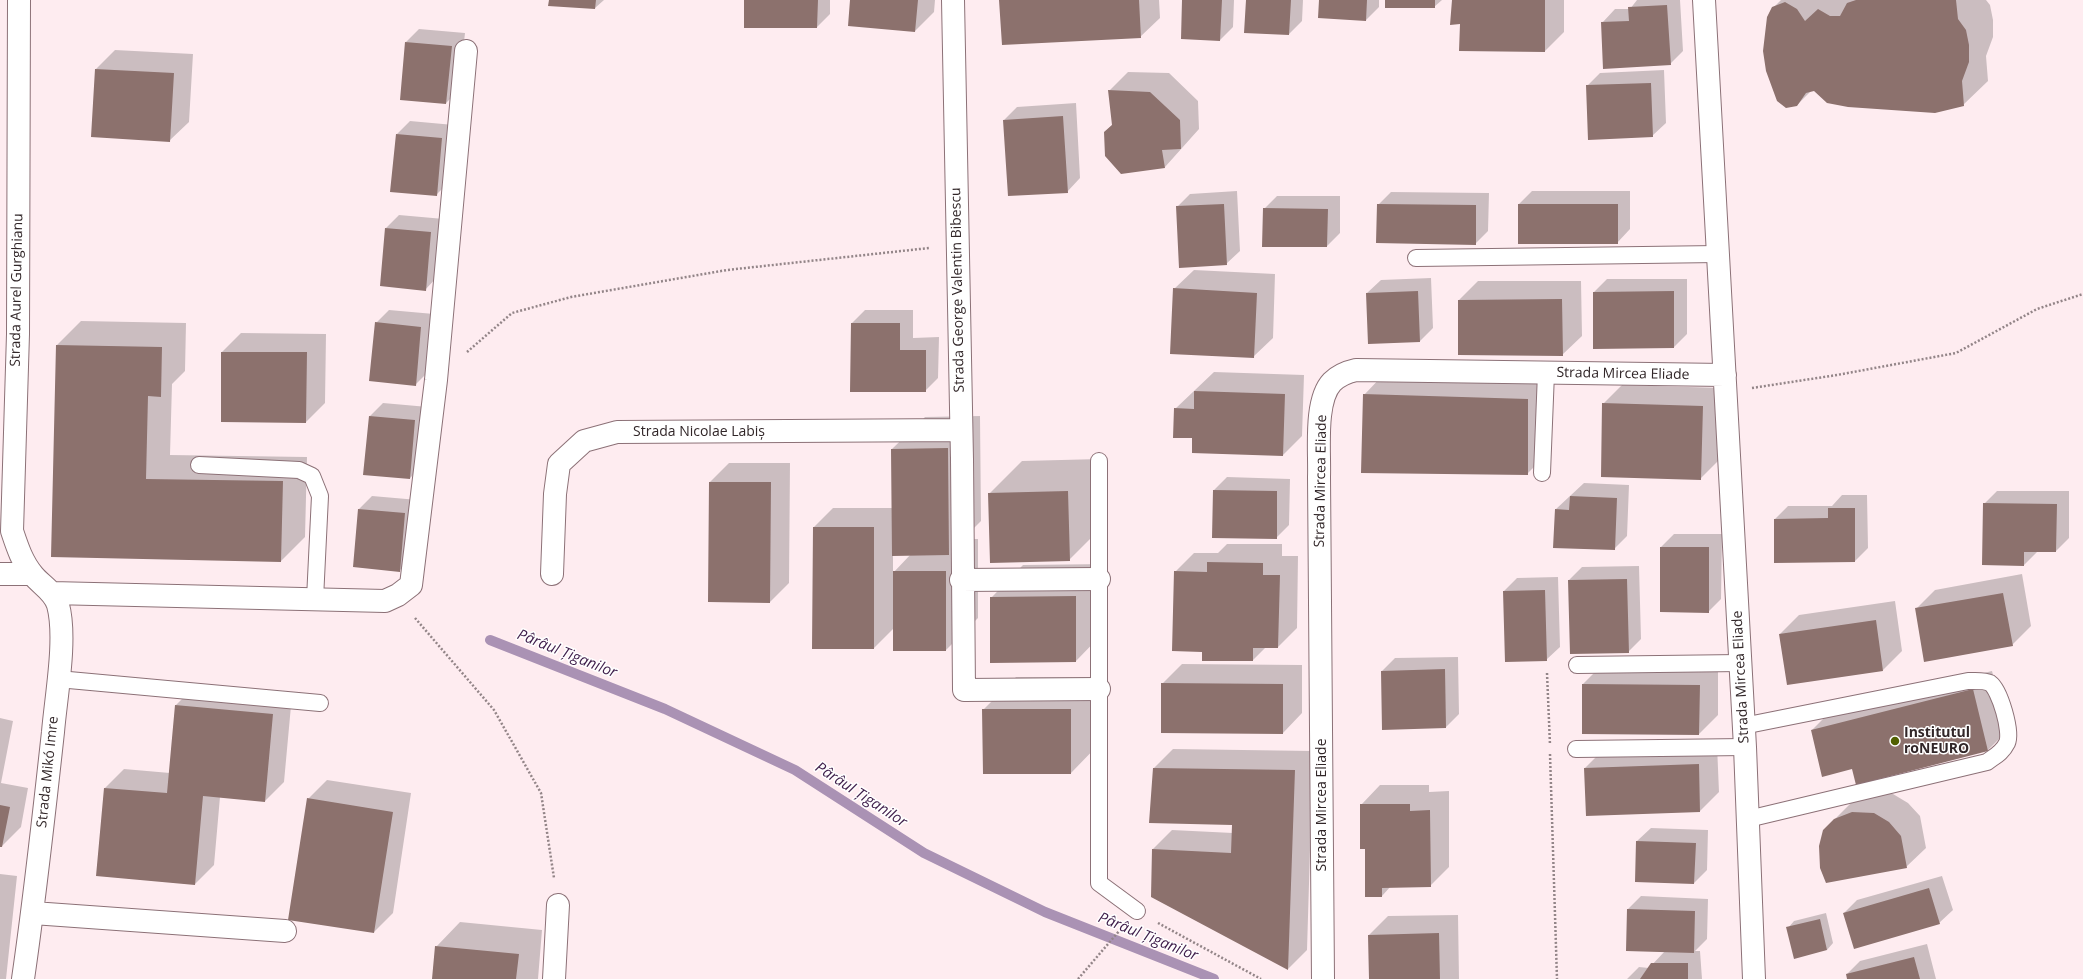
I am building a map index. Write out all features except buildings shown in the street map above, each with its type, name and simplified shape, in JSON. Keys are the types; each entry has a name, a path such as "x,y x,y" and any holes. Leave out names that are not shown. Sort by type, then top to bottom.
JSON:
{"street":[{"name":"Strada Aurel Gurghianu","path":"19,0 18,334 12,531 20,553 32,574"},
{"name":"Strada George Valentin Bibescu","path":"953,0 958,244 961,580 964,690 1099,689"},
{"name":"Strada Mircea Eliade","path":"1704,0 1745,747 1754,979"},
{"path":"52,593 385,601 398,595 411,585 436,380 466,51"},
{"name":"Strada Mircea Eliade","path":"1323,979 1319,476 1320,411 1324,397 1331,383 1343,373 1356,370 1546,373 1726,384"},
{"name":"Strada Nicolae Labiș","path":"552,574 555,494 559,464 584,441 618,432 960,430"},
{"path":"0,574 32,574"},
{"name":"Strada Mikó Imre","path":"23,979 33,913 59,672 61,623 58,604 52,593 32,574"},
{"path":"961,580 1099,579"},
{"path":"554,979 558,905"},
{"path":"33,913 284,931"}],"lane":[{"path":"1416,258 1718,254"},
{"path":"1542,473 1546,373"},
{"path":"1099,461 1099,883 1137,911"},
{"path":"199,465 299,470 312,476 320,496 315,599"},
{"path":"1577,665 1740,663"},
{"path":"59,672 320,703"},
{"path":"1743,726 1968,681 1979,681 1989,683 1996,690 2008,729 2008,742 2001,753 1987,762 1748,819"},
{"path":"1576,749 1745,747"}],"path":[{"path":"436,380 512,313 571,297 727,270 958,244"},
{"path":"1726,384 1837,375 1956,353 2037,309 2083,294"},
{"path":"398,595 423,628 494,710 541,793 558,905"},
{"path":"1547,673 1557,979"},
{"path":"1078,979 1137,911 1261,979"}],"waterway":[{"name":"Pârâul Țiganilor","path":"490,640 665,709 795,770 924,853 1045,912 1214,979"}],"place":[{"name":"Institutul roNEURO","path":"1895,741"}]}
